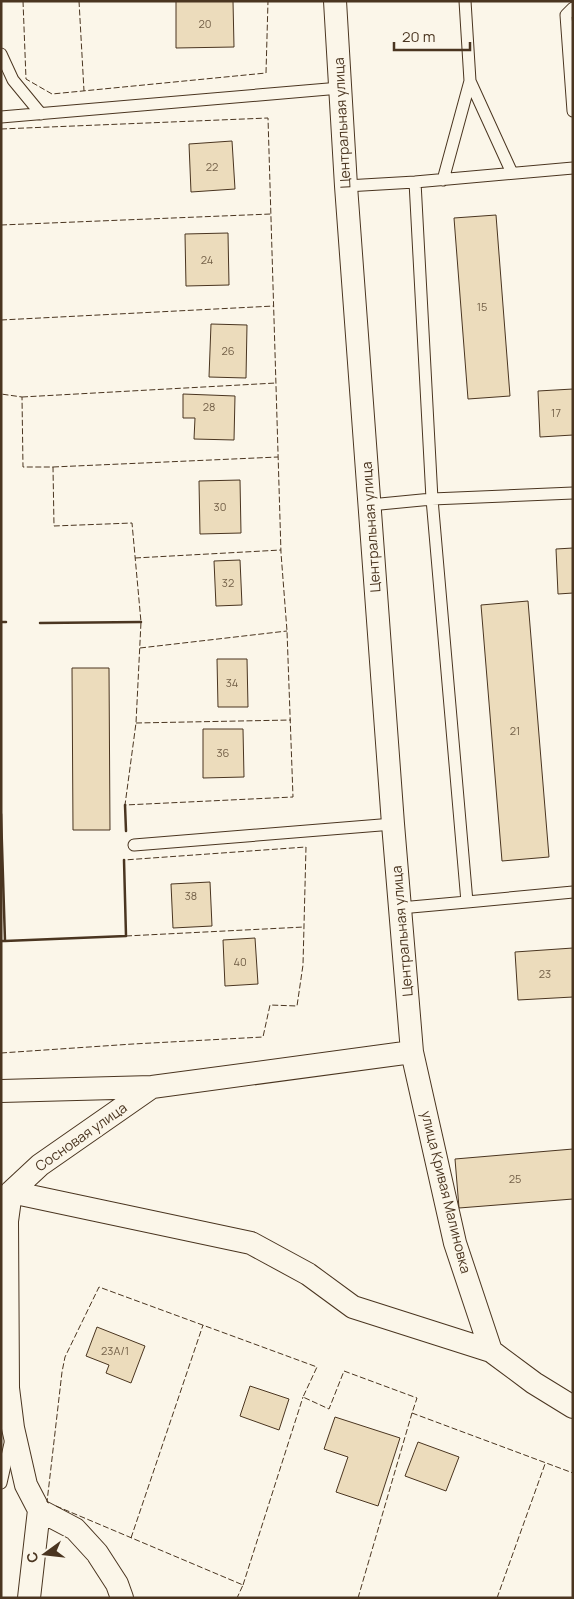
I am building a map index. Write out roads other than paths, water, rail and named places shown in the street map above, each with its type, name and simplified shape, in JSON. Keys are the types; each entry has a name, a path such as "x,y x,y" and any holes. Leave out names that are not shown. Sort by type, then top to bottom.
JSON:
{"street":[{"name":"Центральная улица","path":"335,1 346,186 393,824 412,1052"},
{"path":"1,1091 152,1087 412,1052"},
{"name":"улица Кривая Малиновка","path":"412,1052 455,1243 491,1351"},
{"name":"Сосновая улица","path":"11,1192 40,1165 152,1087"},
{"path":"29,1598 39,1510 26,1485 5,1384 7,1222 11,1192 251,1242 308,1274 353,1307 491,1351 534,1383 573,1407"},
{"path":"39,1510 76,1529 97,1553 117,1584 122,1598"}],"lane":[{"path":"443,180 470,81 465,1"},
{"path":"573,8 566,15 573,111"},
{"path":"1,54 14,80 41,114"},
{"path":"470,81 512,174"},
{"path":"1,117 340,88"},
{"path":"346,186 443,180 573,168"},
{"path":"414,182 432,499 467,902"},
{"path":"370,505 432,499 573,493"},
{"path":"134,845 393,824"},
{"path":"400,908 573,892"},
{"path":"1,1483 13,1428"}]}
